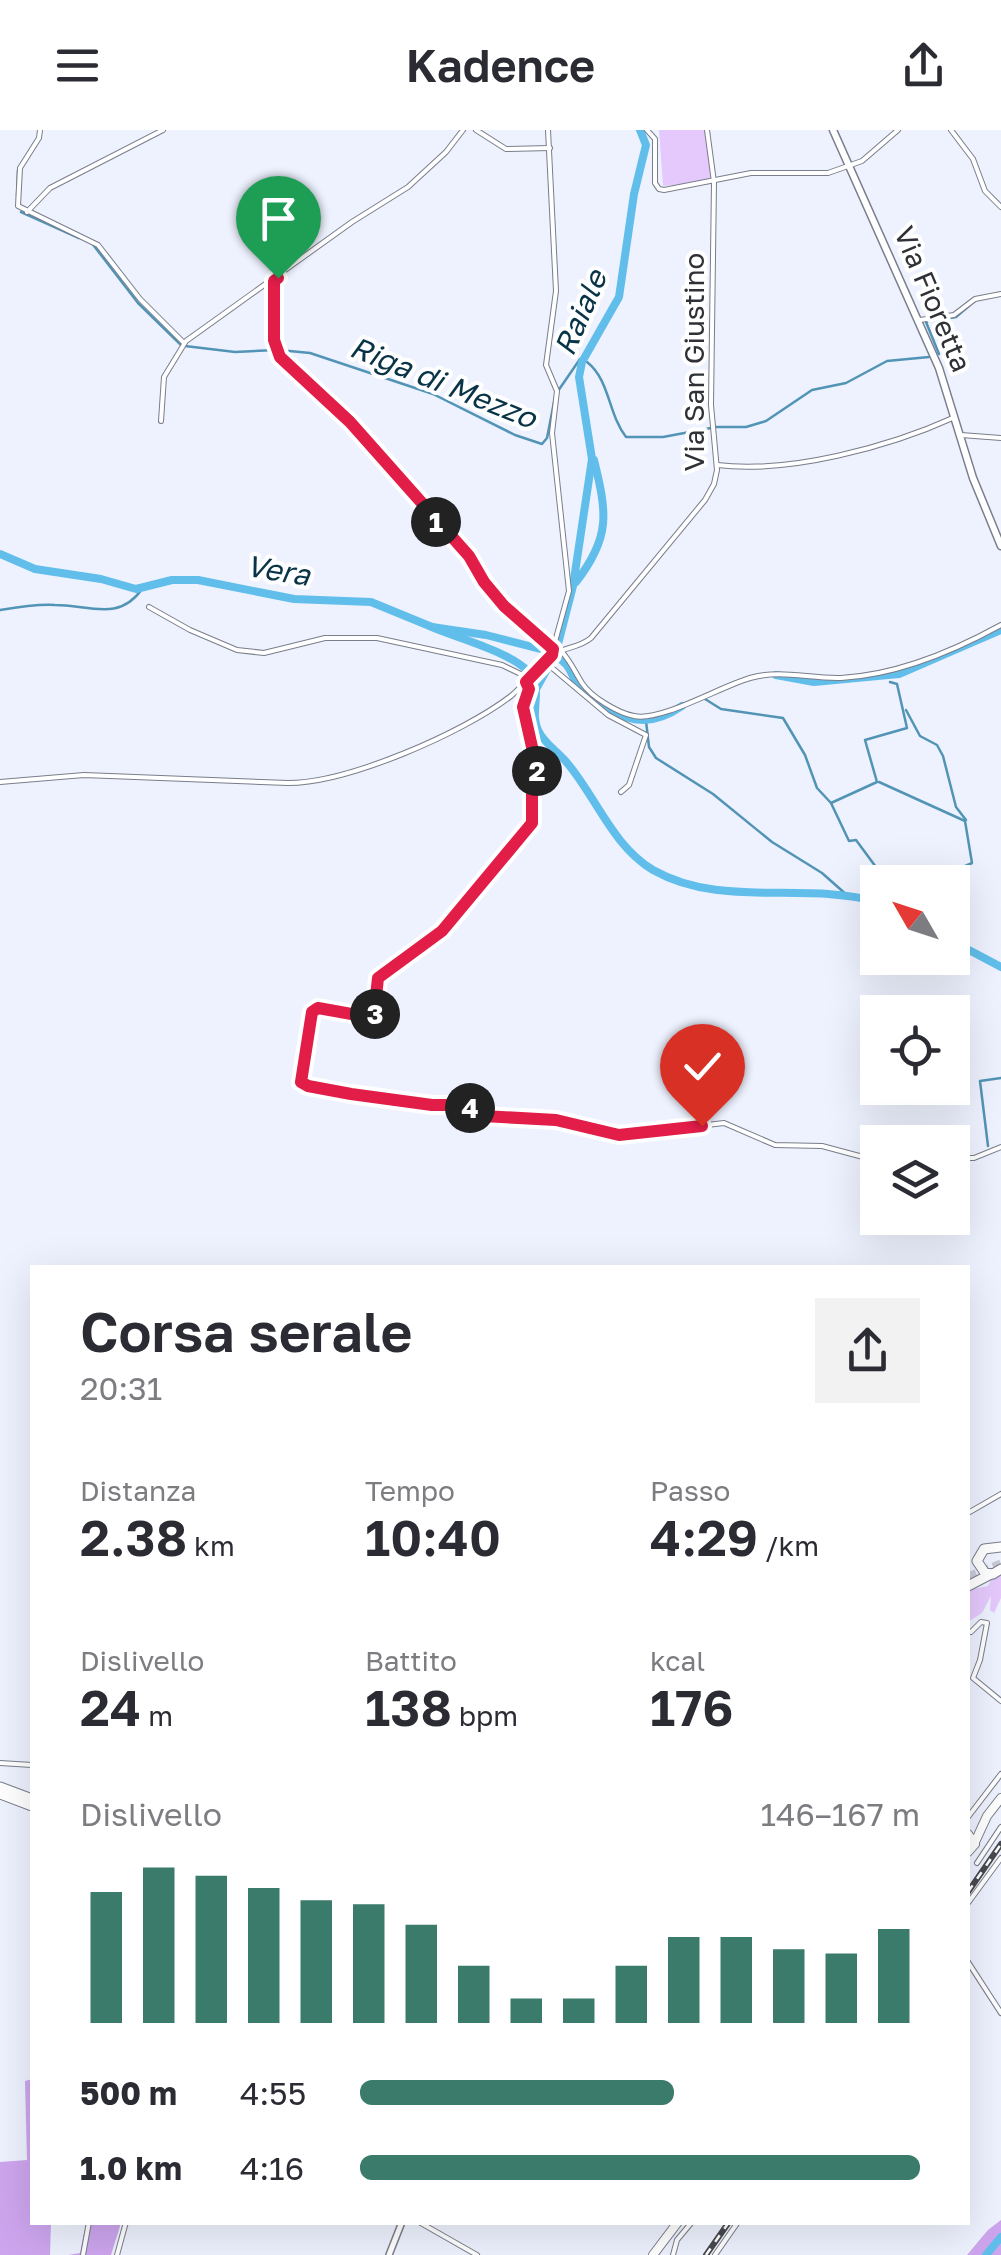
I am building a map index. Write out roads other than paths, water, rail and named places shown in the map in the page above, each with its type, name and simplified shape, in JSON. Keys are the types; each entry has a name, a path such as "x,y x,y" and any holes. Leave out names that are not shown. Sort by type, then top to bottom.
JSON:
{"highway":[{"path":"970,1566 984,1550 999,1550"},
{"path":"977,1558 982,1571 998,1572"},
{"path":"970,1585 998,1572"},
{"path":"0,1790 30,1804"}],"main road":[{"name":"Via Fioretta","path":"833,130 920,320 1001,546"},
{"path":"970,1831 1001,1798"},
{"path":"970,1851 987,1816"},
{"path":"970,1836 975,1842"},
{"path":"654,2255 676,2225"}],"street":[{"path":"40,130 20,168 18,206 98,245 140,299 185,343"},
{"path":"26,212 50,188 162,130"},
{"path":"161,421 163,380 185,343 352,222 408,187 464,130"},
{"path":"476,130 506,149 550,148"},
{"path":"548,130 556,291 546,365 557,390 552,434 569,591 556,652"},
{"path":"647,130 656,139 655,183 659,189 750,173 828,173 849,166 898,130"},
{"name":"Via San Giustino","path":"0,782 84,775 318,781 424,744 499,704 548,664 556,652 584,644 611,616 714,484 714,182 707,130"},
{"path":"951,130 973,159 985,190 1000,204"},
{"path":"274,281 274,340 280,357 350,422 469,556 504,606 556,652 592,694 625,714 663,714 709,692 770,672 807,678 846,678 914,664 1001,626"},
{"path":"920,320 954,315 975,298 1001,294"},
{"path":"717,464 739,468 848,452 933,428 956,416"},
{"path":"961,435 1001,438"},
{"path":"150,606 190,630 237,650 264,652 325,638 377,638 502,664 530,677 523,707 537,769 532,784 532,823 442,931 378,978 374,1015 318,1008 312,1012 301,1082 351,1094 432,1105 464,1105 483,1116 556,1120 619,1135 724,1123 776,1144 822,1146 860,1157"},
{"path":"548,664 608,714 641,731 646,741 627,789 621,792"},
{"path":"970,1158 1001,1148"},
{"path":"970,1512 1001,1494"},
{"path":"971,1632 981,1622 986,1623 981,1658 973,1678 1001,1701"},
{"path":"0,1763 30,1765"},
{"path":"970,1814 1001,1774"},
{"path":"978,1862 1001,1827"},
{"path":"970,1900 1001,1858"},
{"path":"970,1965 1001,2013"},
{"path":"83,2255 88,2225"},
{"path":"117,2255 125,2225"},
{"path":"389,2255 401,2225"},
{"path":"424,2225 477,2255"},
{"path":"674,2255 676,2242 690,2225"},
{"path":"715,2255 736,2225"}],"waterway":[{"name":"Raiale","path":"558,644 573,586 592,459 579,377 582,362 619,297 634,194 646,145 640,130"},
{"name":"Riga di Mezzo","path":"17,196 18,170"},
{"name":"Riga di Mezzo","path":"21,212 79,238"},
{"name":"Riga di Mezzo","path":"91,242 138,303 181,345"},
{"path":"939,354 926,322 956,317 970,305"},
{"name":"Riga di Mezzo","path":"185,346 235,352 276,350"},
{"name":"Riga di Mezzo","path":"279,350 310,353 433,394 515,435 542,444 547,438 556,392"},
{"path":"715,427 746,427 766,421 812,390 846,383 887,361 929,357"},
{"path":"558,391 580,359"},
{"path":"587,362 600,378 626,437 663,437 711,428"},
{"name":"Raiale","path":"576,582 601,538 602,495 594,460"},
{"name":"Vera","path":"0,554 35,569 101,579 136,589 172,580 198,580 294,599 371,602 432,627 486,635 548,651"},
{"path":"0,610 48,605 113,609 133,599 142,589"},
{"path":"432,627 496,652 529,672 535,684 536,723 541,735 568,764 616,835 653,870 679,882 735,892 860,898"},
{"name":"Vera","path":"776,675 814,682 899,674 1001,630"},
{"name":"Vera","path":"557,657 567,665 581,688 621,715 651,719 682,706"},
{"name":"Raiale","path":"535,691 552,660"},
{"path":"831,803 877,782 865,740 907,728 897,684 890,682"},
{"path":"705,699 721,709 783,718 805,755 817,788 831,803 849,841 856,840 874,865"},
{"path":"906,710 920,736 937,745 956,807 966,820"},
{"path":"646,721 649,747 656,758 713,794 848,896"},
{"path":"879,782 965,821 972,863 967,865"},
{"path":"970,951 1001,967"},
{"path":"988,1146 980,1081 1001,1078"},
{"path":"986,2255 1001,2237"}],"tunnel":[{"path":"970,1576 1001,1564"}],"railway":[{"path":"970,1889 1001,1844"},
{"path":"706,2255 727,2225"}]}
